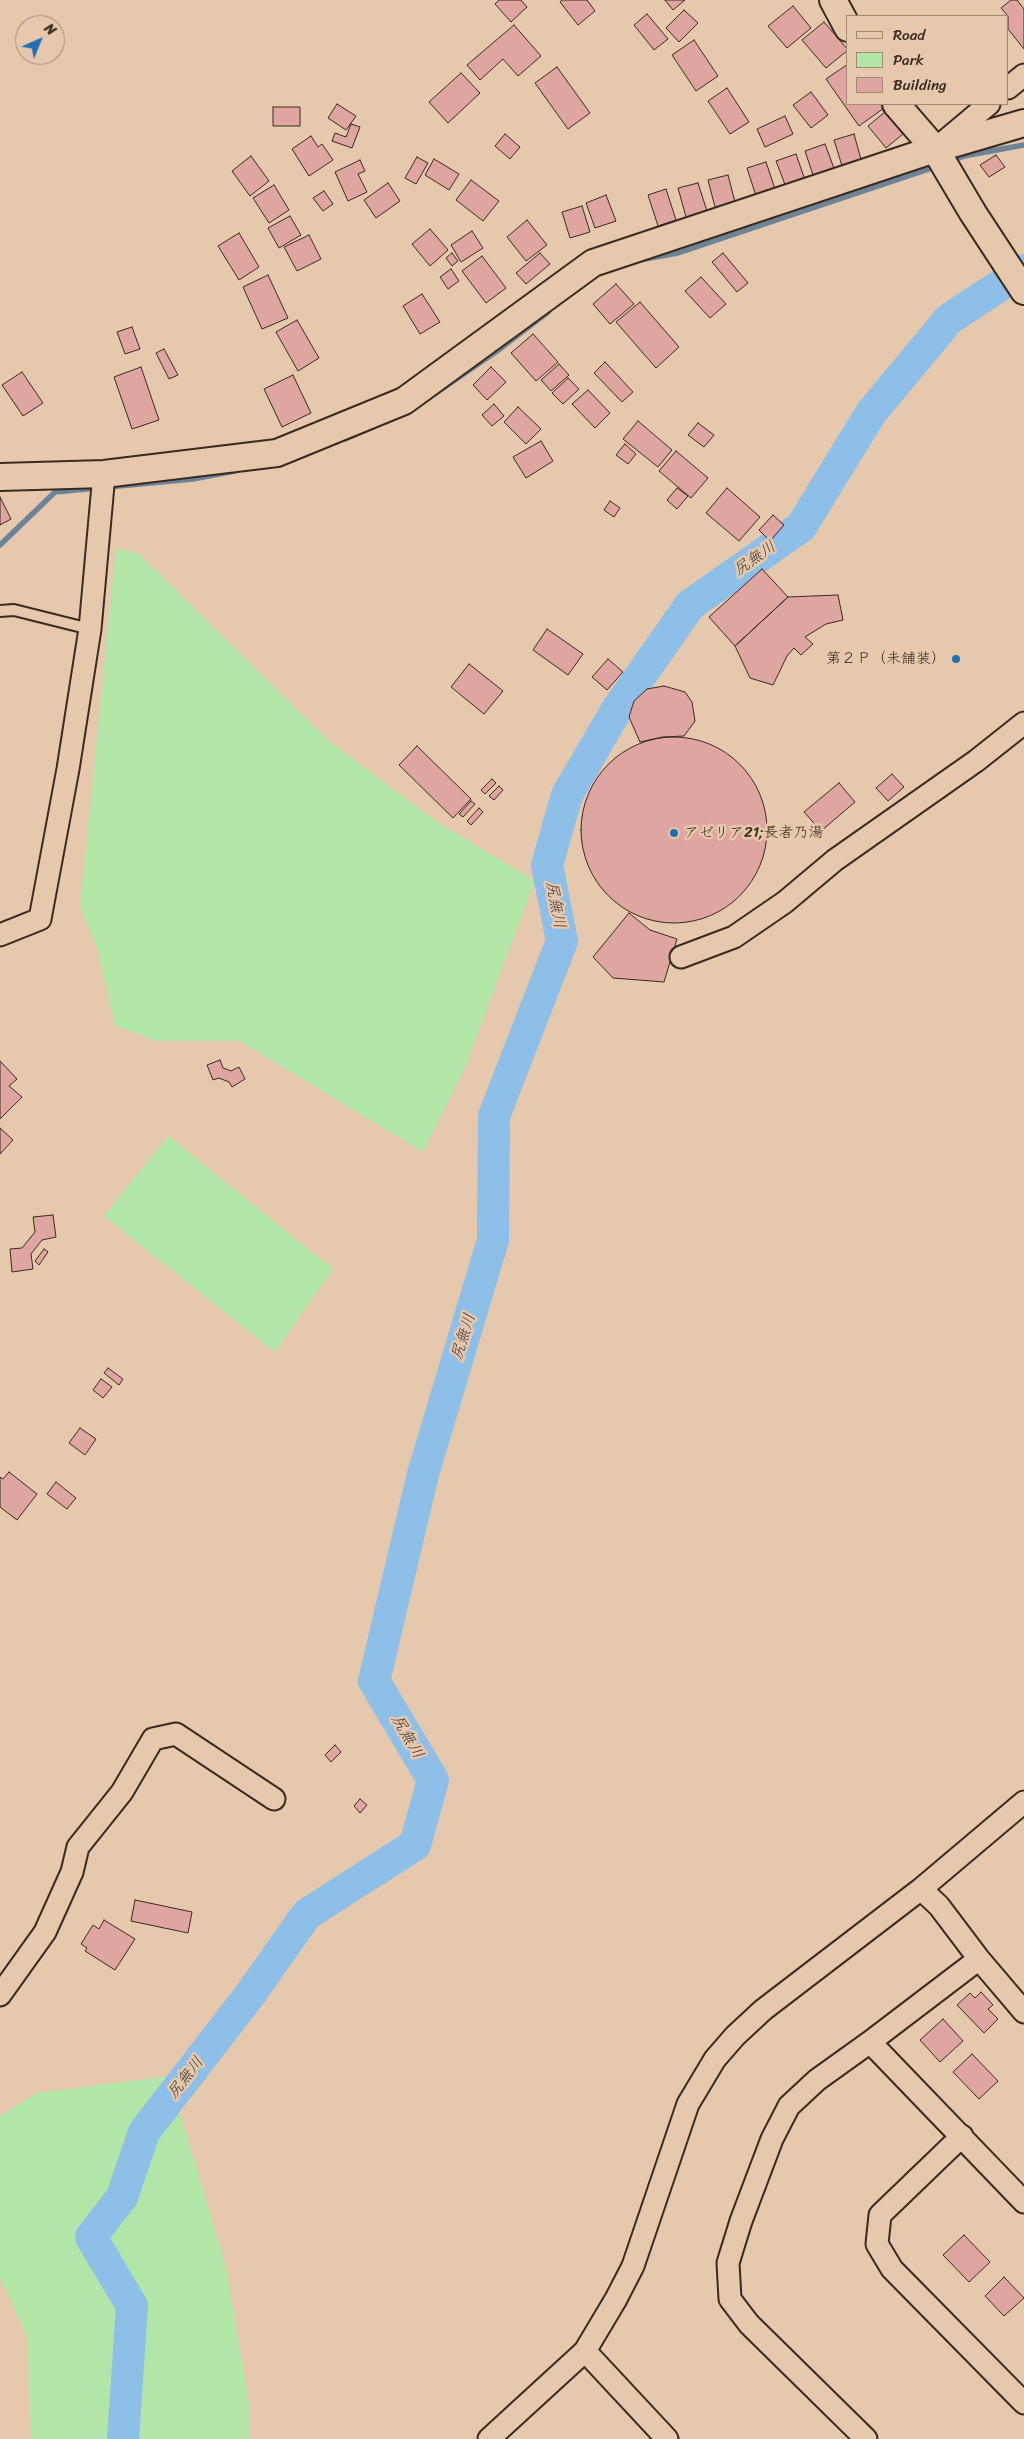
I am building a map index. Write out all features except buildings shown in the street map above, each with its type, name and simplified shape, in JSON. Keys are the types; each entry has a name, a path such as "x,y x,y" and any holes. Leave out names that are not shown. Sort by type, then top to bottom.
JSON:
{"street":[{"path":"833,0 846,24"},
{"path":"1009,87 1024,75"},
{"path":"897,105 935,149 973,213 1024,291"},
{"path":"935,149 988,105"},
{"path":"0,477 104,474 277,453 404,401 593,263 935,149 1024,123"},
{"path":"0,934 40,919 68,769 90,629 104,474"},
{"path":"682,957 734,937 785,902 835,860 976,761 1024,722"},
{"path":"0,1995 45,1932 72,1872 78,1847 122,1792 153,1740 176,1734 274,1799"},
{"path":"489,2439 585,2351 616,2299 633,2266 688,2104 715,2059 735,2036 763,2010 921,1888 1024,1802"},
{"path":"921,1888 939,1906 979,1959 1024,2012"},
{"path":"857,2436 749,2324 730,2299 728,2263 741,2221 772,2138 789,2106 817,2080 979,1959"},
{"path":"870,2042 1024,2202"},
{"path":"962,2136 880,2215 877,2244 892,2269 1024,2403"},
{"path":"585,2351 667,2439"}],"lane":[{"path":"0,611 14,610 90,629"}],"green space":[{"path":"116,548 139,554 330,742 437,822 535,881 463,1072 423,1152 240,1041 157,1041 115,1026 97,948 80,907"},
{"path":"168,1136 333,1269 275,1352 104,1216"},
{"path":"169,2076 226,2267 249,2404 249,2439 31,2439 27,2336 0,2278 0,2116 37,2093"}],"waterway":[{"path":"951,161 964,156 1024,145"},
{"path":"639,260 678,253 938,166"},
{"name":"尻無川","path":"123,2439 132,2306 91,2237 122,2197 144,2132 249,1996 307,1914 415,1845 433,1780 374,1681 423,1474 493,1240 494,1116 562,941 547,865 567,795 616,711 690,605 801,527 871,413 949,319 1024,270"},
{"path":"417,406 497,351 548,312"},
{"path":"345,439 373,427"},
{"path":"0,545 55,492 193,479 235,471"}],"place":[{"name":"第２Ｐ（未舗装）","path":"956,659"},
{"name":"アゼリア21;長者乃湯","path":"674,833"}]}
